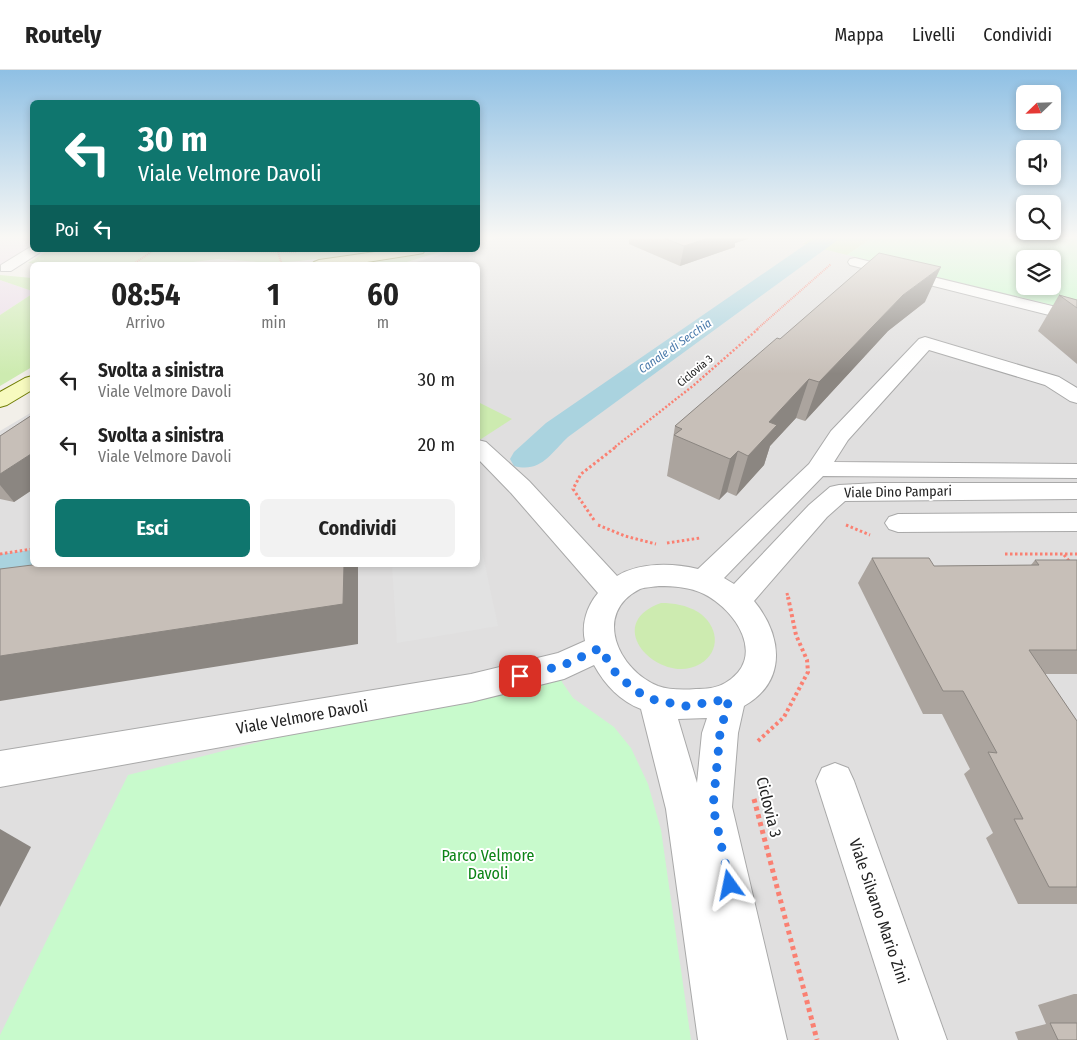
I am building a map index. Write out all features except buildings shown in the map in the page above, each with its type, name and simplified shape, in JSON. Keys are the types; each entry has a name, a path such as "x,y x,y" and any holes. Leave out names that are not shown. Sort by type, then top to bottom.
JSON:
{"main road":[{"path":"0,401 30,383"}],"street":[{"path":"941,283 1077,317"},
{"path":"704,582 817,468 839,436 924,343 1052,381 1077,397"},
{"path":"480,449 520,487 614,592"},
{"name":"Viale Dino Pampari","path":"817,468 1077,471"},
{"name":"Viale Dino Pampari","path":"736,601 818,510 839,493 878,491 1077,491"},
{"path":"898,523 1077,522"},
{"path":"659,575 678,575 704,582 721,590 742,606 756,626 762,649 760,664 749,684 729,699 686,706 655,700 638,692 617,675 600,648 597,627 602,610 614,592 631,581 659,575"},
{"name":"Viale Velmore Davoli","path":"0,769 471,688 564,665 600,648"},
{"path":"729,699 720,733 713,807 763,1040"},
{"path":"655,700 685,809 722,1040"},
{"name":"Viale Silvano Mario Zini","path":"835,781 922,1040"}],"path":[{"name":"Ciclovia 3","path":"598,525 573,488 581,474 694,384 809,283"},
{"path":"0,554 30,549"},
{"path":"754,749 757,741 784,717 808,672 807,660 796,635 787,596"},
{"name":"Ciclovia 3","path":"752,792 817,1040"}],"shaded area":[{"path":"0,283 10,283 30,290 30,295 0,315"},
{"path":"480,283 965,283 1077,311 1077,1040 0,1040 0,431 30,413 30,567 480,567"},
{"path":"480,541 498,626 397,643 392,567 480,567"}],"green space":[{"path":"10,283 30,283 30,290"},
{"path":"963,283 1016,283 1016,295 1061,295 1061,283 1077,283 1077,311"},
{"path":"30,295 30,368 0,386 0,315"},
{"path":"480,403 512,419 480,440"},
{"path":"661,603 689,608 705,617 710,624 715,638 712,652 707,659 700,664 685,669 669,667 654,661 643,650 636,638 635,625 643,613"},
{"name":"Parco Velmore Davoli","path":"564,665 562,682 573,698 614,727 631,748 648,784 661,830 691,1040 0,1040 0,1035 128,775"}],"waterway":[{"name":"Canale di Secchia","path":"526,459 557,430 764,283"},
{"name":"Canale di Secchia","path":"0,569 30,564"}],"route":[{"path":"520,676 564,665 600,648 617,675 638,692 655,700 686,706 729,699 720,733 713,807 730,885"}]}
